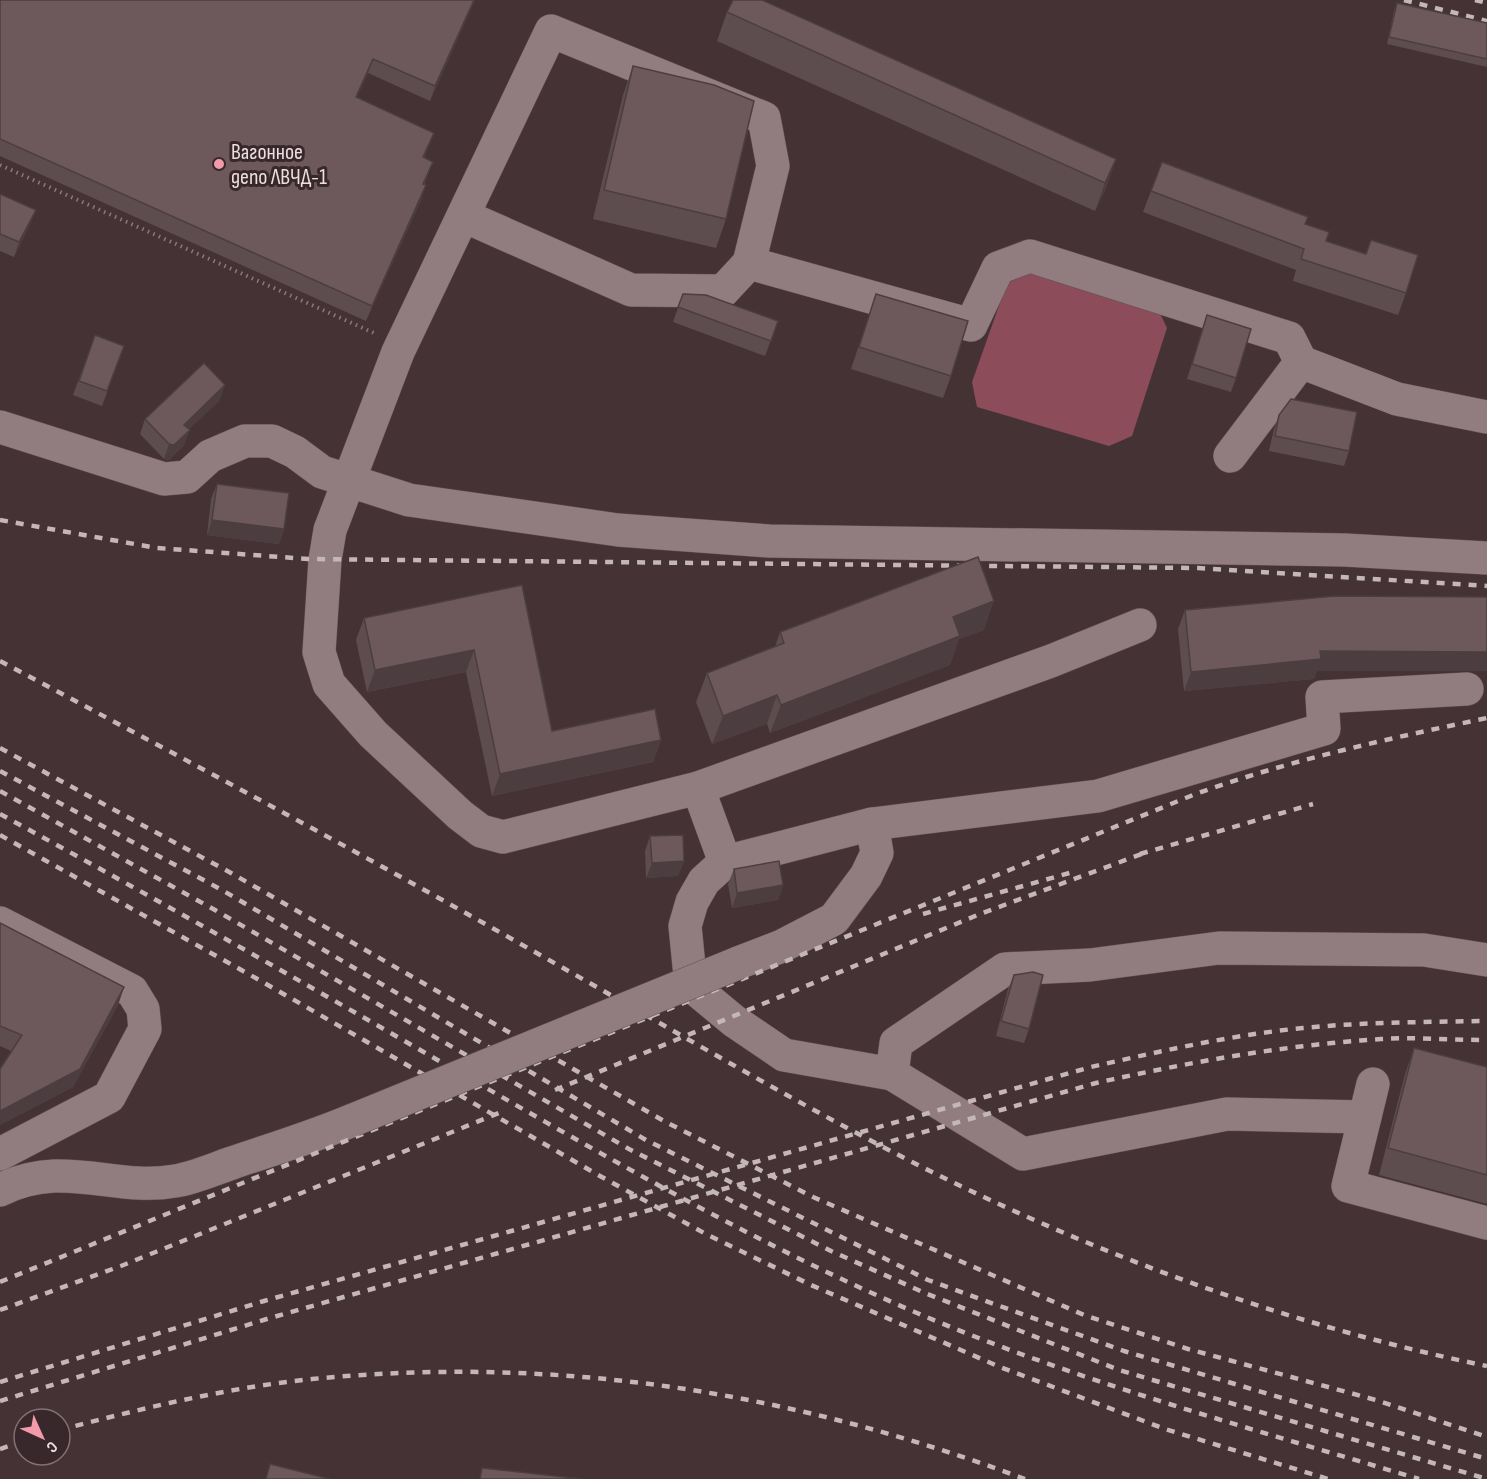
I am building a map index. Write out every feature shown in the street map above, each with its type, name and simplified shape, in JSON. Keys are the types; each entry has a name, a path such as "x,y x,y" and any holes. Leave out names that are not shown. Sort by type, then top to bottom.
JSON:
{"lane":[{"path":"464,216 631,290 723,291 749,263 773,166 764,117 551,31 401,346 369,422 330,530 325,560 319,652 329,684 373,734 460,815 482,831 503,837 698,788 1040,665 1140,624"},
{"path":"749,263 971,325 998,268 1030,256 1288,338 1301,362 1397,399 1487,417"},
{"path":"1230,456 1301,362"},
{"path":"0,427 164,479 187,477 210,456 246,441 272,441 295,452 322,472 409,500 583,525 769,541 1345,549 1487,558"},
{"path":"1365,1117 1227,1114 1023,1154 892,1074 784,1055 735,1021 699,992 690,976 685,926 692,902 704,881 725,862 872,824 1098,796 1324,729 1322,697 1467,689"},
{"path":"698,788 725,862"},
{"path":"0,1190 47,1175 92,1176 134,1183 176,1181 320,1134 782,946 834,919 867,876 877,853 872,824"},
{"path":"0,923 132,991 144,1009 145,1029 109,1097 0,1154"},
{"path":"892,1074 896,1043 1005,969 1090,965 1219,948 1424,950 1487,960"},
{"path":"1373,1084 1348,1186 1487,1223"}],"path":[{"path":"0,165 401,346"}],"shaded area":[{"path":"1036,270 1158,309 1167,328 1132,436 1109,446 977,407 972,382 1007,283"}],"building":[{"name":"Вагонное депо ЛВЧД-1","path":"0,0 474,0 435,86 373,59 356,97 434,133 423,157 433,162 423,184 426,185 372,306 0,139"},
{"path":"733,0 762,0 1116,159 1105,183 727,12"},
{"path":"1397,3 1487,23 1487,59 1389,37"},
{"path":"633,66 714,85 754,101 726,219 604,190"},
{"path":"1162,162 1308,217 1305,224 1329,232 1326,241 1366,254 1371,240 1418,255 1406,293 1301,259 1304,249 1151,191"},
{"path":"0,194 36,210 19,242 0,234"},
{"path":"683,294 706,295 778,321 771,341 678,307"},
{"path":"876,294 968,321 951,376 859,347"},
{"path":"1207,315 1251,329 1236,378 1192,364"},
{"path":"95,335 124,346 107,391 79,381"},
{"path":"204,363 225,385 184,425 190,430 174,445 169,444 145,419"},
{"path":"1291,399 1357,412 1349,451 1275,436 1279,415"},
{"path":"217,484 289,493 284,529 212,520"},
{"path":"978,557 994,601 953,617 960,636 781,705 777,695 723,716 707,673 784,643 780,632"},
{"path":"522,585 552,731 655,709 661,740 500,774 474,650 375,670 364,618"},
{"path":"1335,596 1487,597 1487,652 1320,651 1321,659 1191,672 1185,610"},
{"path":"683,835 684,861 652,863 650,836"},
{"path":"779,861 783,885 737,893 734,869"},
{"path":"0,923 124,987 80,1069 0,1111 0,1069 22,1035 0,1026"},
{"path":"1033,972 1043,975 1029,1029 1001,1021 1014,975"},
{"path":"1414,1048 1487,1067 1487,1175 1388,1148"},
{"path":"270,1464 330,1479 266,1479"},
{"path":"482,1468 582,1479 480,1479"}],"railway":[{"path":"1404,0 1487,21"},
{"path":"1475,0 1487,3"},
{"path":"0,520 157,548 308,559 1198,568 1487,586"},
{"path":"0,661 401,877 831,1119 998,1204 1066,1234 1203,1287 1344,1331 1487,1366"},
{"path":"0,1282 1193,795 1302,761 1375,742 1487,718"},
{"path":"0,748 231,873 664,1121 813,1197 1084,1315 1188,1349 1376,1400 1487,1437"},
{"path":"0,771 222,890 646,1140 928,1280 1124,1351 1487,1459"},
{"path":"0,791 215,910 629,1149 831,1251 925,1293 1119,1370 1487,1479"},
{"path":"1140,854 1313,804"},
{"path":"0,814 225,938 679,1196 856,1286 978,1338 1040,1361 1165,1403 1419,1479"},
{"path":"0,835 261,981 600,1176 704,1233 811,1285 1000,1367 1165,1429 1328,1479"},
{"path":"555,1090 980,914 1147,852"},
{"path":"923,914 1073,872"},
{"path":"0,1382 264,1301 1091,1067 1197,1044 1276,1031 1372,1023 1487,1021"},
{"path":"0,1401 270,1318 1096,1083 1202,1061 1309,1045 1394,1038 1487,1040"},
{"path":"0,1310 121,1266 499,1113"},
{"path":"72,1427 185,1400 280,1383 404,1373 495,1372 585,1377 674,1387 762,1403 850,1423 938,1449 1025,1479"},
{"path":"0,1449 12,1445"}],"place":[{"name":"Вагонное депо ЛВЧД-1","path":"219,164"}]}
